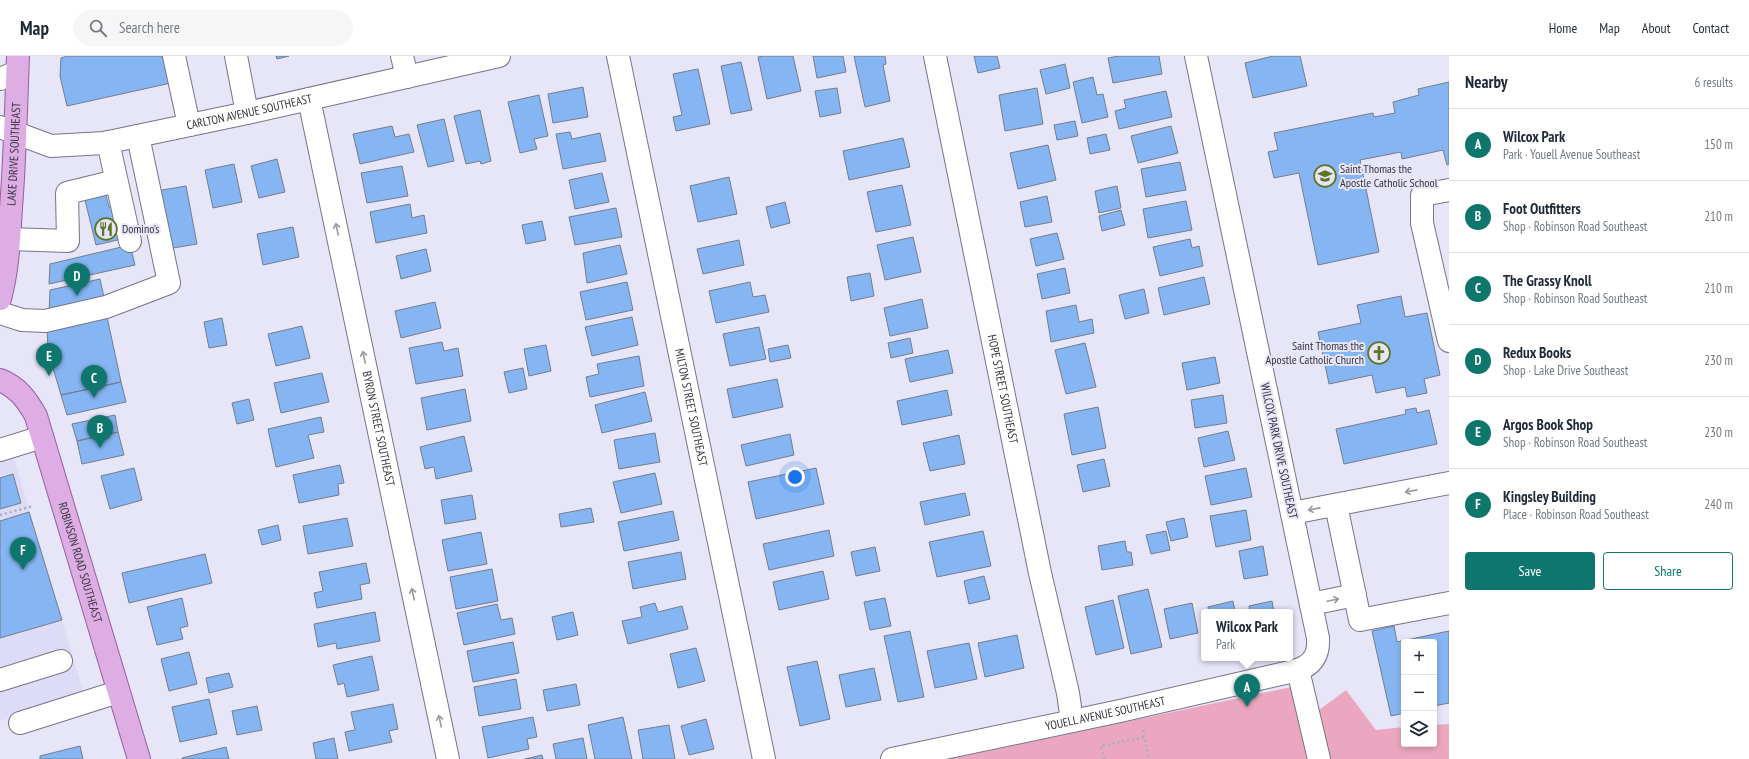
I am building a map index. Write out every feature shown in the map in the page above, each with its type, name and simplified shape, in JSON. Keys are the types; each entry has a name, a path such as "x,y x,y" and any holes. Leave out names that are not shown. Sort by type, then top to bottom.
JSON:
{"main road":[{"name":"LAKE DRIVE SOUTHEAST","path":"0,299 4,285 9,239 7,130 12,69"},
{"name":"ROBINSON ROAD SOUTHEAST","path":"0,380 11,385 26,399 36,416 139,759"}],"street":[{"path":"174,56 189,125"},
{"path":"236,56 247,113"},
{"path":"402,56 407,77"},
{"name":"CARLTON AVENUE SOUTHEAST","path":"7,130 51,146 108,142 247,113 499,56"},
{"name":"MILTON STREET SOUTHEAST","path":"618,56 764,759"},
{"name":"HOPE STREET SOUTHEAST","path":"935,56 1040,573 1068,693 1072,721"},
{"name":"WILCOX PARK DRIVE SOUTHEAST","path":"1196,56 1318,638 1318,650 1307,664"},
{"name":"BYRON STREET SOUTHEAST","path":"310,99 448,759"},
{"path":"0,313 22,320 45,322 106,307 169,283 138,136"},
{"path":"108,142 130,241"},
{"path":"9,239 68,241 67,192 116,181"},
{"path":"1449,190 1422,195 1422,223 1449,341"},
{"path":"0,450 42,437"},
{"path":"1292,513 1449,484"},
{"path":"1336,505 1360,620 1449,603"},
{"path":"1311,604 1355,595"},
{"path":"0,680 61,661"},
{"path":"1307,664 1319,759"},
{"name":"YOUELL AVENUE SOUTHEAST","path":"892,759 1072,721 1307,664"},
{"path":"20,723 118,692"}],"path":[{"path":"0,515 33,506"},
{"path":"1143,730 1149,759"},
{"path":"1104,759 1101,746 1144,737"}],"shaded area":[{"path":"13,455 84,694 0,721 0,459"},
{"path":"1296,686 1304,721 1346,690 1376,730 1401,727 1401,747 1437,747 1437,725 1449,724 1449,759 949,759"}],"building":[{"path":"68,56 166,56 171,83 67,106 60,76 61,58"},
{"path":"276,56 289,56 277,59"},
{"path":"793,56 801,91 767,99 758,57"},
{"path":"813,56 843,56 846,72 817,78"},
{"path":"854,56 885,56 886,64 883,65 890,101 865,107"},
{"path":"974,56 997,56 1000,68 978,73"},
{"path":"1119,56 1159,56 1162,74 1113,83 1108,58"},
{"path":"1273,56 1300,56 1307,86 1253,98 1245,63"},
{"path":"741,62 752,110 731,114 721,66"},
{"path":"1065,64 1070,88 1046,94 1040,70"},
{"path":"698,69 710,124 676,131 673,117 682,115 673,74"},
{"path":"1093,77 1097,95 1103,94 1108,117 1082,123 1073,82"},
{"path":"1449,82 1449,164 1447,165 1443,150 1402,159 1401,152 1360,160 1379,252 1318,265 1299,173 1274,178 1268,152 1278,150 1274,133 1373,113 1374,117 1395,113 1393,102 1419,95 1418,89"},
{"path":"583,87 588,117 553,123 548,94"},
{"path":"837,88 841,113 820,117 815,91"},
{"path":"1037,88 1043,124 1005,131 999,95"},
{"path":"1166,91 1172,117 1119,129 1115,111 1126,108 1124,100"},
{"path":"539,95 548,136 534,139 537,149 520,153 508,102"},
{"path":"480,110 491,161 481,164 480,161 466,164 454,116"},
{"path":"444,119 454,161 428,167 417,125"},
{"path":"1075,121 1078,136 1057,140 1054,125"},
{"path":"392,126 395,137 409,134 414,152 360,164 353,134"},
{"path":"1171,126 1178,153 1138,163 1131,136"},
{"path":"570,132 572,139 600,133 606,161 563,169 556,134"},
{"path":"1106,134 1110,150 1090,154 1087,138"},
{"path":"903,138 910,167 849,180 843,151"},
{"path":"1048,145 1056,180 1018,189 1010,153"},
{"path":"277,159 285,192 259,198 251,166"},
{"path":"1180,162 1186,190 1146,197 1141,169"},
{"path":"234,164 242,202 213,208 205,170"},
{"path":"402,166 408,196 367,203 361,173"},
{"path":"602,173 609,202 575,209 569,180"},
{"path":"729,177 737,214 698,222 690,186"},
{"path":"902,185 911,225 876,232 867,192"},
{"path":"186,186 197,244 167,249 156,191"},
{"path":"1117,186 1121,208 1099,213 1095,191"},
{"name":"Domino's","path":"105,191 109,207 115,206 122,239 96,245 84,196"},
{"path":"1047,196 1052,222 1025,227 1020,202"},
{"path":"1186,201 1192,230 1148,238 1143,209"},
{"path":"785,202 790,223 771,228 766,207"},
{"path":"410,204 412,218 424,215 427,233 376,243 370,212"},
{"path":"616,208 622,237 575,245 569,217"},
{"path":"1121,210 1125,225 1102,231 1099,216"},
{"path":"542,221 546,240 526,244 522,225"},
{"path":"293,227 299,257 263,265 257,234"},
{"path":"1057,233 1064,259 1036,266 1030,239"},
{"path":"913,237 921,272 885,280 877,245"},
{"path":"1190,239 1192,248 1199,246 1203,266 1160,276 1153,247"},
{"path":"739,240 744,265 703,274 697,249"},
{"path":"130,245 135,265 49,284 50,264"},
{"path":"620,245 627,274 587,283 583,253"},
{"path":"426,249 431,271 401,279 396,256"},
{"path":"1065,268 1070,293 1042,299 1037,274"},
{"path":"870,273 874,296 851,301 847,277"},
{"path":"1204,277 1210,304 1164,315 1158,288"},
{"path":"100,279 105,302 49,314 50,290"},
{"path":"627,282 633,310 586,320 580,292"},
{"path":"750,282 753,297 765,295 769,312 716,323 709,291"},
{"path":"1144,289 1149,313 1125,319 1119,295"},
{"name":"Saint Thomas the Apostle Catholic Church","path":"1401,296 1405,317 1427,313 1440,375 1424,379 1427,393 1407,397 1405,387 1376,393 1372,375 1329,384 1318,332 1361,323 1357,305"},
{"path":"922,299 928,328 890,336 884,308"},
{"path":"435,302 441,328 401,338 395,311"},
{"path":"1076,305 1079,322 1092,319 1094,333 1051,342 1046,311"},
{"path":"106,312 121,382 61,395 48,351 47,326"},
{"path":"632,317 638,345 592,356 585,327"},
{"path":"222,318 227,345 209,348 204,322"},
{"path":"302,326 310,358 276,366 268,334"},
{"path":"759,327 766,359 730,366 723,334"},
{"path":"910,338 913,353 891,358 888,343"},
{"path":"442,342 444,351 458,348 463,376 416,384 409,348"},
{"path":"1085,343 1096,387 1066,394 1055,350"},
{"path":"546,345 551,371 529,376 524,349"},
{"path":"788,345 791,358 770,362 768,349"},
{"path":"948,350 953,373 910,382 905,359"},
{"path":"639,356 644,386 590,397 586,377 599,374 597,364"},
{"path":"1215,357 1220,383 1187,390 1182,363"},
{"path":"523,368 527,389 509,393 504,372"},
{"path":"322,373 329,402 281,413 274,383"},
{"path":"777,379 783,407 733,418 727,389"},
{"path":"121,382 126,402 67,415 61,395"},
{"path":"465,389 471,421 427,430 421,398"},
{"path":"947,390 952,415 902,425 897,401"},
{"path":"645,392 652,421 602,433 595,405"},
{"path":"1223,395 1227,423 1195,428 1191,400"},
{"path":"249,399 254,420 237,424 232,403"},
{"path":"1098,407 1106,448 1072,455 1064,414"},
{"path":"1416,408 1417,413 1429,410 1437,444 1344,464 1336,429 1406,414 1405,410"},
{"path":"115,415 118,432 77,441 72,424"},
{"path":"321,417 324,432 308,435 314,458 276,467 268,429"},
{"path":"1228,431 1235,460 1204,467 1198,438"},
{"path":"118,432 124,455 82,464 77,441"},
{"path":"655,433 660,462 619,469 614,440"},
{"path":"790,434 794,455 746,466 741,445"},
{"path":"959,435 965,464 930,471 923,443"},
{"path":"464,436 472,471 436,479 434,467 425,469 420,447"},
{"path":"1104,459 1110,486 1083,492 1077,465"},
{"path":"340,465 344,483 338,484 339,495 299,503 293,475"},
{"path":"134,468 142,500 110,509 101,476"},
{"path":"816,468 824,504 756,519 748,482"},
{"path":"1246,468 1252,497 1211,505 1205,476"},
{"path":"655,473 662,504 621,513 613,482"},
{"path":"13,474 21,503 0,509 0,478"},
{"path":"965,493 970,515 925,525 920,502"},
{"path":"472,495 476,519 445,524 441,500"},
{"path":"591,508 594,522 561,527 559,514"},
{"path":"1246,510 1251,540 1216,547 1210,516"},
{"path":"673,511 679,540 624,551 618,522"},
{"path":"29,512 62,620 0,638 0,521"},
{"path":"347,518 353,546 308,554 303,526"},
{"path":"1184,518 1188,537 1171,541 1166,522"},
{"path":"278,525 281,540 262,545 258,530"},
{"path":"829,530 834,556 769,570 763,544"},
{"path":"983,531 991,566 937,577 929,542"},
{"path":"1166,531 1170,550 1151,554 1146,535"},
{"path":"481,532 487,564 448,571 442,540"},
{"path":"1125,541 1127,552 1131,552 1133,565 1102,570 1098,546"},
{"path":"1263,546 1268,575 1244,579 1239,551"},
{"path":"875,547 880,571 856,576 851,552"},
{"path":"681,552 686,579 633,589 628,562"},
{"path":"205,554 212,583 129,603 122,573"},
{"path":"366,563 370,583 360,585 362,599 317,608 314,593 323,591 319,572"},
{"path":"492,569 498,601 456,609 450,577"},
{"path":"823,571 829,599 779,610 773,582"},
{"path":"984,576 990,599 969,604 964,581"},
{"path":"1148,589 1162,647 1131,654 1118,596"},
{"path":"182,598 188,626 180,628 183,639 157,645 147,607"},
{"path":"885,598 891,626 870,630 864,602"},
{"path":"1113,600 1124,648 1096,655 1085,607"},
{"path":"1233,601 1234,609 1208,609 1208,607"},
{"path":"1272,601 1273,609 1250,609 1249,606"},
{"path":"655,603 658,612 682,606 688,629 628,644 622,621 642,617 640,607"},
{"path":"1192,603 1198,633 1170,639 1164,609"},
{"path":"497,604 501,620 512,618 515,634 464,645 457,613"},
{"path":"375,612 380,641 337,649 336,643 318,647 314,624"},
{"path":"573,612 578,635 557,640 552,617"},
{"path":"1394,626 1397,642 1401,641 1401,714 1391,716 1372,631"},
{"path":"910,631 924,697 898,702 884,636"},
{"path":"1449,631 1449,703 1437,705 1437,639 1411,639"},
{"path":"1017,635 1024,668 985,677 978,643"},
{"path":"513,642 519,673 473,682 467,651"},
{"path":"969,643 977,679 935,688 927,651"},
{"path":"696,648 705,681 678,688 670,654"},
{"path":"189,652 197,684 169,691 161,659"},
{"path":"372,656 379,690 347,697 344,683 338,685 333,665"},
{"path":"817,661 830,719 800,726 787,667"},
{"path":"874,668 881,700 846,707 839,675"},
{"path":"229,673 233,687 209,693 206,678"},
{"path":"516,679 521,709 479,716 474,687"},
{"path":"576,684 580,705 547,711 543,690"},
{"path":"209,699 217,734 180,742 172,707"},
{"path":"393,704 398,729 389,731 392,742 349,751 345,732 355,730 351,712"},
{"path":"257,706 262,730 237,735 232,711"},
{"path":"533,717 537,737 527,739 529,749 488,758 482,727"},
{"path":"623,717 632,759 595,759 588,725"},
{"path":"706,719 714,749 689,755 681,726"},
{"path":"669,725 675,759 643,759 638,730"},
{"path":"334,738 338,759 316,759 313,743"},
{"path":"583,738 587,759 556,759 553,744"},
{"path":"80,746 83,759 40,759 40,756"},
{"path":"226,747 229,759 182,759 182,758"},
{"path":"542,755 543,759 525,759"}],"place":[{"name":"Saint Thomas the Apostle Catholic School","path":"1325,176"},
{"name":"Domino's","path":"106,229"},
{"name":"Redux Books","path":"77,296"},
{"name":"Saint Thomas the Apostle Catholic Church","path":"1379,353"},
{"name":"Argos Book Shop","path":"49,376"},
{"name":"The Grassy Knoll","path":"94,398"},
{"name":"Foot Outfitters","path":"100,448"},
{"name":"Kingsley Building","path":"23,570"},
{"name":"Wilcox Park","path":"1247,707"}]}
